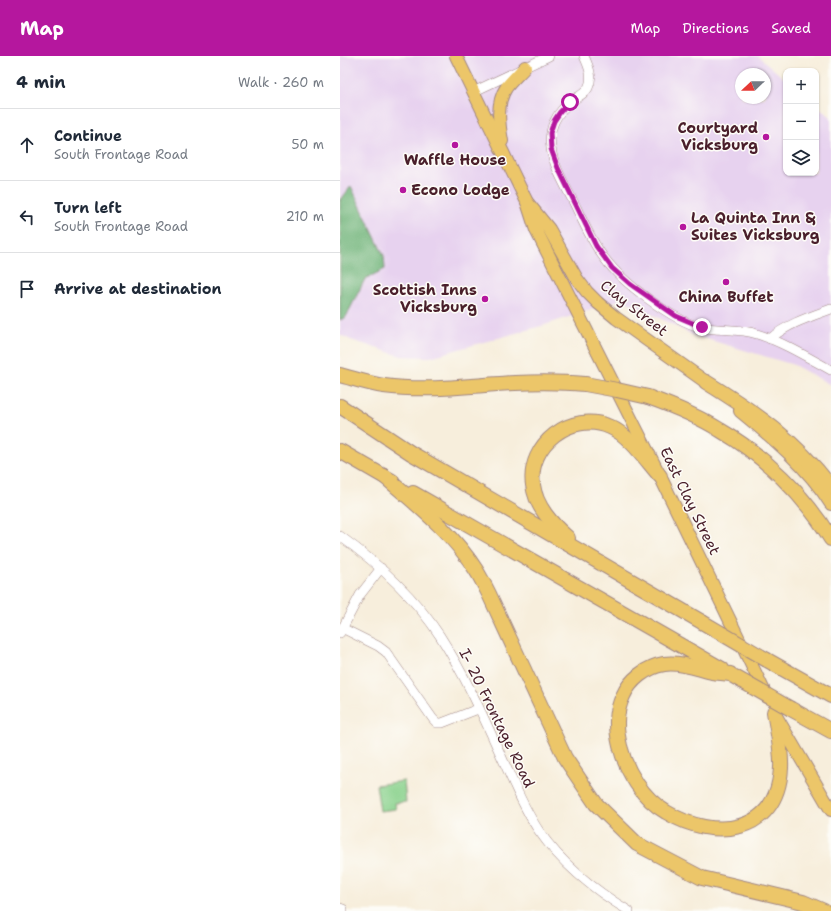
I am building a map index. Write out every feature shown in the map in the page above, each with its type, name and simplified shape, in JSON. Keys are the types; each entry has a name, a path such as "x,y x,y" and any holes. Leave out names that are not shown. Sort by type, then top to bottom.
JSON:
{"highway":[{"path":"340,375 370,383 408,388 552,382 585,384 648,397 694,416 720,429 741,443 790,486 812,511 831,539"},
{"path":"706,382 742,404 771,425 816,467 831,487"},
{"path":"340,406 411,453 831,696"},
{"path":"586,555 557,528 545,514 536,499 533,485 535,460 540,449 547,440 566,427 589,422 603,424 620,433 660,476"},
{"path":"340,451 831,731"},
{"path":"384,476 441,526 477,570 565,758 596,804 636,844 702,878 802,902 824,911"},
{"path":"732,675 686,665 663,665 640,674 625,692 618,711 617,722 621,749 632,776 653,802 665,812 677,818 692,824 719,829 730,829 741,826 758,818 767,810 774,800 779,784 781,768 780,750 774,712"}],"main road":[{"path":"456,56 474,92"},
{"path":"504,154 499,127 499,109 501,98 506,88 525,67"},
{"name":"Clay Street","path":"474,92 527,202 549,229 577,279 598,303 636,334 706,382 767,433 808,472 831,504"},
{"name":"East Clay Street","path":"527,202 536,230 660,476 774,712 831,810"}],"street":[{"path":"474,92 549,56"},
{"path":"584,56 590,76 588,87 560,112 554,121 550,133 550,140 553,157 596,246 605,260 619,276 651,300 676,316 702,327 742,330 770,339 831,370"},
{"path":"770,339 779,330 788,325 831,309"},
{"name":"I- 20 Frontage Road","path":"340,536 397,582 413,600 440,636 454,658 520,797 539,831 570,867 602,894 628,911"},
{"path":"381,568 360,595 341,631 378,646 386,652 437,723 442,723 478,709"},
{"path":"340,908 343,909 343,911"}],"shaded area":[{"path":"340,56 758,56 783,77 783,176 819,176 819,107 831,117 831,385 794,365 693,335 622,299 545,325 430,357 401,356 340,335"}],"green space":[{"path":"351,186 384,256 385,269 365,279 346,317 340,320 340,201"},
{"path":"404,781 406,802 395,803 396,809 380,811 376,785"}],"place":[{"name":"Courtyard Vicksburg","path":"766,137"},
{"name":"Waffle House","path":"455,145"},
{"name":"Econo Lodge","path":"403,190"},
{"name":"La Quinta Inn & Suites Vicksburg","path":"683,227"},
{"name":"China Buffet","path":"726,282"},
{"name":"Scottish Inns Vicksburg","path":"485,299"}],"route":[{"path":"570,102 560,112 554,121 550,133 551,149 558,168 596,246 605,260 619,276 676,316 702,327"}]}
